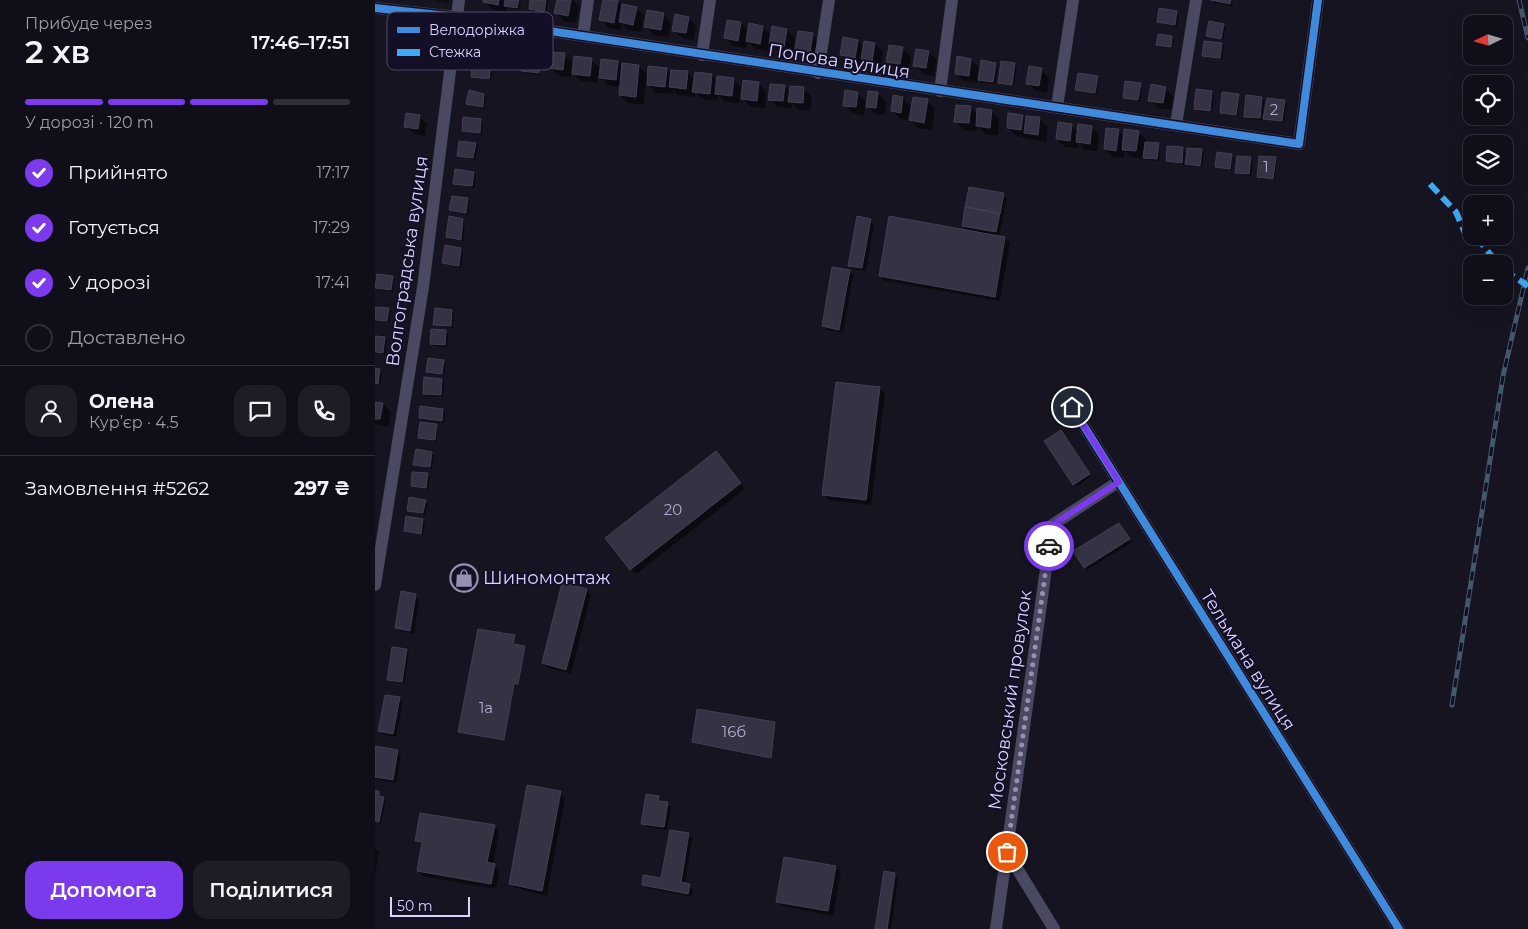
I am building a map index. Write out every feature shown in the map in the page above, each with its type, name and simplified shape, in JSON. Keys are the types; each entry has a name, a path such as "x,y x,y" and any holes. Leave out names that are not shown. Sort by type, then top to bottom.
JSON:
{"street":[{"path":"583,36 588,0"},
{"path":"702,55 710,0"},
{"path":"818,73 829,0"},
{"path":"940,91 952,0"},
{"path":"1057,107 1073,0"},
{"path":"1177,125 1196,0"},
{"name":"Попова вулиця","path":"553,31 818,73 1299,144 1318,0"},
{"name":"Попова вулиця","path":"375,8 411,12"},
{"name":"Волгоградська вулиця","path":"375,584 423,287 450,70"},
{"name":"Тельмана вулиця","path":"1072,407 1399,929"},
{"name":"Московський провулок","path":"995,929 1052,525 1119,482"},
{"path":"1007,852 1054,929"}],"building":[{"path":"483,0 499,0 498,5 483,2"},
{"path":"505,0 519,0 517,8 504,6"},
{"path":"530,0 546,0 544,12 529,9"},
{"path":"557,0 571,0 568,16 554,13"},
{"path":"603,0 618,0 614,23 599,20"},
{"path":"1211,0 1231,0 1230,4"},
{"path":"622,4 637,7 633,25 619,22"},
{"path":"1159,8 1177,11 1175,25 1157,22"},
{"path":"647,10 664,13 661,30 644,27"},
{"path":"675,14 689,17 686,33 672,31"},
{"path":"727,20 741,22 738,41 724,38"},
{"path":"1209,21 1224,24 1221,39 1206,36"},
{"path":"749,23 763,26 760,44 746,41"},
{"path":"772,26 787,29 784,47 769,44"},
{"path":"798,31 813,33 810,52 795,49"},
{"path":"1158,34 1172,36 1171,47 1156,45"},
{"path":"843,37 858,40 855,58 840,55"},
{"path":"864,41 875,43 872,61 861,59"},
{"path":"1204,41 1222,43 1220,58 1202,56"},
{"path":"889,45 903,47 900,64 886,62"},
{"path":"916,49 929,51 926,68 913,66"},
{"path":"553,52 565,53 563,70 553,69"},
{"path":"574,56 592,58 590,76 572,74"},
{"path":"957,56 971,59 969,76 955,74"},
{"path":"601,59 618,61 616,80 599,78"},
{"path":"981,60 996,63 993,82 978,80"},
{"path":"1001,61 1015,63 1012,85 998,83"},
{"path":"622,63 639,65 636,97 619,95"},
{"path":"648,66 667,68 665,87 647,85"},
{"path":"1029,66 1042,68 1039,86 1026,84"},
{"path":"471,70 490,70 489,79 471,77"},
{"path":"521,70 539,70 539,73"},
{"path":"671,70 688,71 686,89 669,87"},
{"path":"695,72 712,74 710,94 692,92"},
{"path":"1078,73 1098,76 1095,93 1075,90"},
{"path":"717,76 734,78 732,96 715,94"},
{"path":"743,80 759,82 757,101 741,99"},
{"path":"1125,81 1141,83 1138,100 1123,98"},
{"path":"770,84 785,85 783,101 768,100"},
{"path":"1151,84 1166,87 1163,103 1148,101"},
{"path":"790,86 804,87 803,103 788,102"},
{"path":"1196,89 1212,91 1210,111 1194,109"},
{"path":"469,90 484,94 483,107 466,104"},
{"path":"845,90 858,92 856,107 843,106"},
{"path":"868,91 878,92 876,108 866,107"},
{"path":"1222,92 1239,94 1236,115 1220,113"},
{"path":"893,95 903,97 901,113 891,111"},
{"path":"1246,95 1262,97 1260,118 1244,117"},
{"path":"913,97 928,99 924,123 909,120"},
{"path":"1267,98 1285,100 1282,121 1263,119"},
{"path":"956,105 971,106 969,123 954,122"},
{"path":"977,108 992,110 990,128 976,126"},
{"path":"406,113 420,115 418,129 404,127"},
{"path":"1008,113 1023,115 1021,130 1007,128"},
{"path":"1026,116 1040,117 1038,135 1024,133"},
{"path":"463,117 481,119 480,133 462,131"},
{"path":"1058,122 1072,124 1070,141 1056,139"},
{"path":"1078,124 1092,126 1090,144 1076,142"},
{"path":"1106,128 1119,129 1116,151 1104,149"},
{"path":"1124,129 1139,131 1136,151 1122,150"},
{"path":"459,141 476,143 473,158 457,156"},
{"path":"1145,142 1159,143 1157,159 1143,158"},
{"path":"1167,146 1183,147 1182,163 1166,161"},
{"path":"1187,148 1202,149 1200,166 1185,164"},
{"path":"1217,152 1232,154 1230,169 1215,167"},
{"path":"1237,156 1251,157 1249,174 1235,173"},
{"path":"1259,156 1276,157 1273,179 1257,177"},
{"path":"455,169 474,172 472,186 453,184"},
{"path":"969,187 1004,193 1000,214 965,207"},
{"path":"452,196 468,198 466,213 449,210"},
{"path":"965,207 1000,213 996,232 962,226"},
{"path":"449,216 463,219 461,240 446,237"},
{"path":"857,216 871,219 862,268 848,266"},
{"path":"889,216 1005,237 995,297 879,276"},
{"path":"445,245 461,248 459,266 442,263"},
{"path":"832,267 850,270 839,330 822,326"},
{"path":"377,274 393,276 391,290 375,288"},
{"path":"375,307 389,308 387,321 375,320"},
{"path":"435,308 452,310 451,326 433,325"},
{"path":"431,329 446,330 445,345 430,344"},
{"path":"375,336 385,337 383,353 375,352"},
{"path":"428,358 444,360 442,374 426,372"},
{"path":"375,368 380,369 378,384 375,383"},
{"path":"424,377 442,379 441,395 423,394"},
{"path":"836,382 880,387 866,500 822,495"},
{"path":"375,402 383,403 380,419 375,419"},
{"path":"420,406 443,409 442,421 419,418"},
{"path":"420,422 437,424 435,440 418,438"},
{"path":"1061,430 1090,474 1073,485 1044,441"},
{"path":"416,449 432,452 430,467 413,465"},
{"path":"716,451 741,483 630,570 605,538"},
{"path":"412,472 428,473 426,488 411,486"},
{"path":"409,497 426,500 423,513 407,511"},
{"path":"406,516 423,519 421,534 404,531"},
{"path":"1119,523 1130,539 1084,568 1073,551"},
{"path":"562,583 587,589 566,670 542,663"},
{"path":"401,591 416,594 410,631 395,628"},
{"path":"478,629 515,635 513,644 525,646 518,684 514,684 504,740 458,732"},
{"path":"392,647 407,649 402,682 387,680"},
{"path":"385,695 400,697 393,734 378,731"},
{"path":"697,709 775,722 771,758 692,742"},
{"path":"375,746 398,750 393,780 375,777"},
{"path":"527,785 561,791 542,891 509,884"},
{"path":"375,791 379,791 379,796 384,797 379,822 375,821"},
{"path":"646,794 659,796 658,801 668,802 664,827 641,824"},
{"path":"420,813 495,825 487,862 495,864 491,884 417,871 422,842 415,841"},
{"path":"670,830 689,833 681,882 690,884 688,894 642,885 643,875 661,878"},
{"path":"784,857 836,866 828,911 776,902"},
{"path":"884,871 895,873 887,929 875,929"}],"railway":[{"path":"1519,0 1528,38"},
{"path":"1452,705 1503,376 1528,268"}],"marked path":[{"path":"1430,184 1456,212 1465,233 1482,244 1491,255"},
{"path":"1513,276 1528,286"}],"cycle path":[{"path":"553,31 1299,144 1318,0"},
{"path":"375,8 411,12"},
{"path":"1072,407 1399,929"}],"way so far":[{"path":"1007,852 1049,546"}],"place":[{"name":"Шиномонтаж","path":"464,578"}],"route":[{"path":"1049,546 1052,525 1119,482 1072,407"}]}
